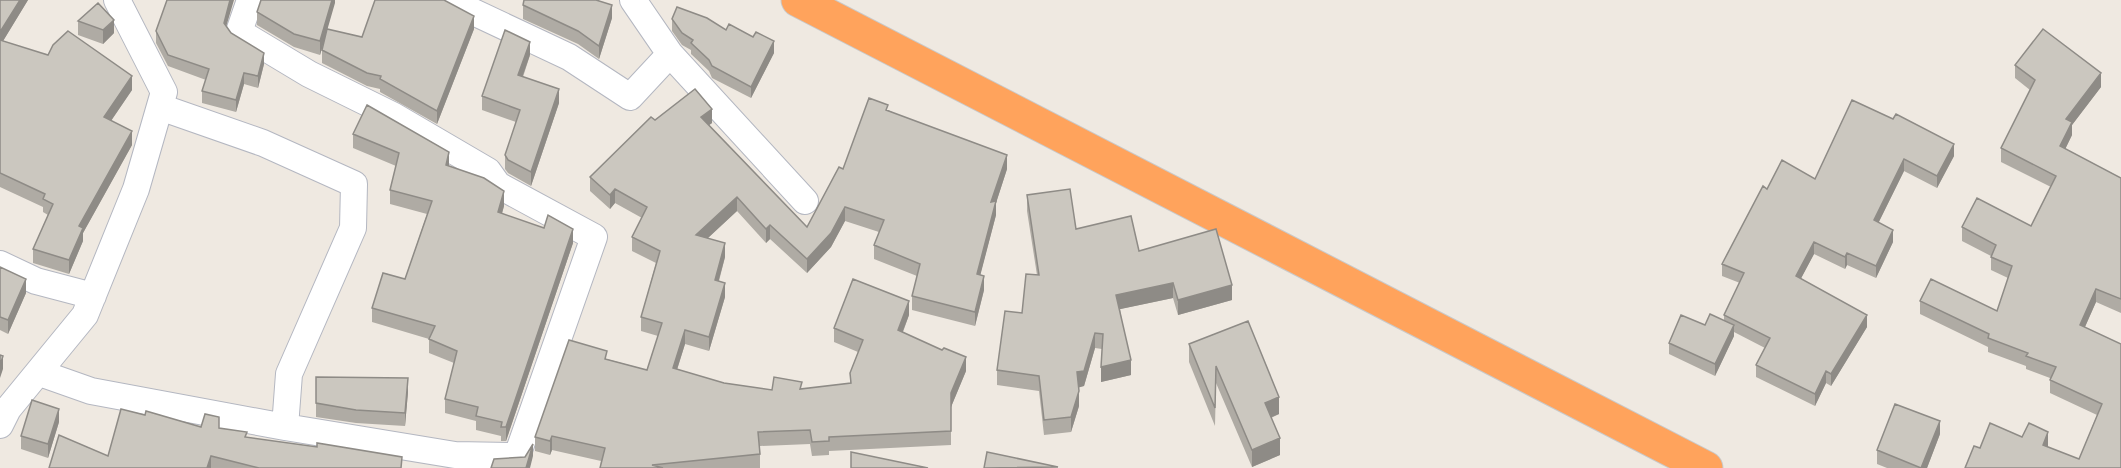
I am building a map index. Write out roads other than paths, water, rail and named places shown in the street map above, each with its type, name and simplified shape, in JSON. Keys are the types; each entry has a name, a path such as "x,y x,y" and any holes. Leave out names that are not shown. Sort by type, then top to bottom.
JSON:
{"highway":[{"path":"798,0 1706,468"}],"street":[{"path":"3,414 40,373 85,315 136,189 160,107 164,92 117,0"},
{"path":"40,373 91,391 285,428 455,454 517,456 594,237 498,185 488,171 394,116 309,74 239,32 250,0"},
{"path":"448,0 569,57 630,97 670,54"},
{"path":"633,0 670,54 805,201"},
{"path":"160,107 264,143 354,184 353,228 289,374 285,428"},
{"path":"0,264 36,281 93,296"}]}
